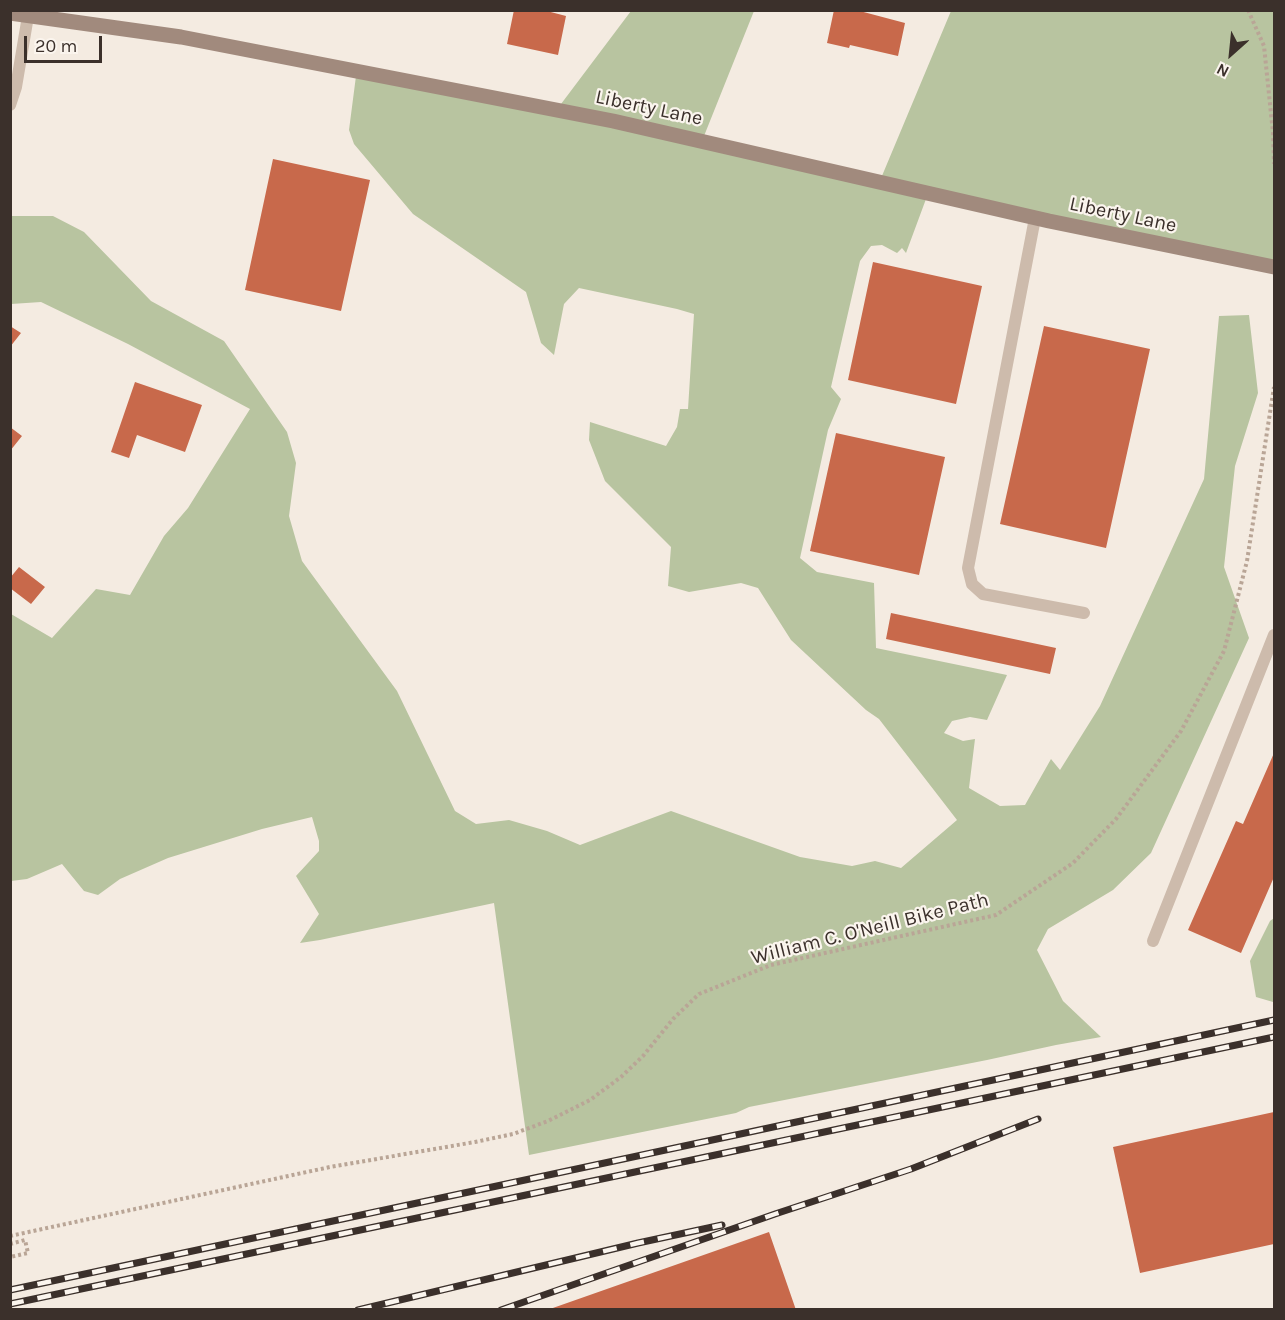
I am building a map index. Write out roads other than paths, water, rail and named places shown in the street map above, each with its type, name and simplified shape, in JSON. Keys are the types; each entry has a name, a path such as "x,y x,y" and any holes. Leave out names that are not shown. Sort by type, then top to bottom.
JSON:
{"street":[{"name":"Liberty Lane","path":"10,14 181,37 602,118 1035,218 1275,267"}],"lane":[{"path":"10,105 16,87 28,16"},
{"path":"1035,218 968,568 972,584 983,594 1084,613"},
{"path":"1153,941 1275,635"}],"railway":[{"path":"10,1290 1274,1020"},
{"path":"10,1304 1274,1037"},
{"path":"501,1310 911,1169 1038,1119"},
{"path":"358,1310 722,1225"}]}
